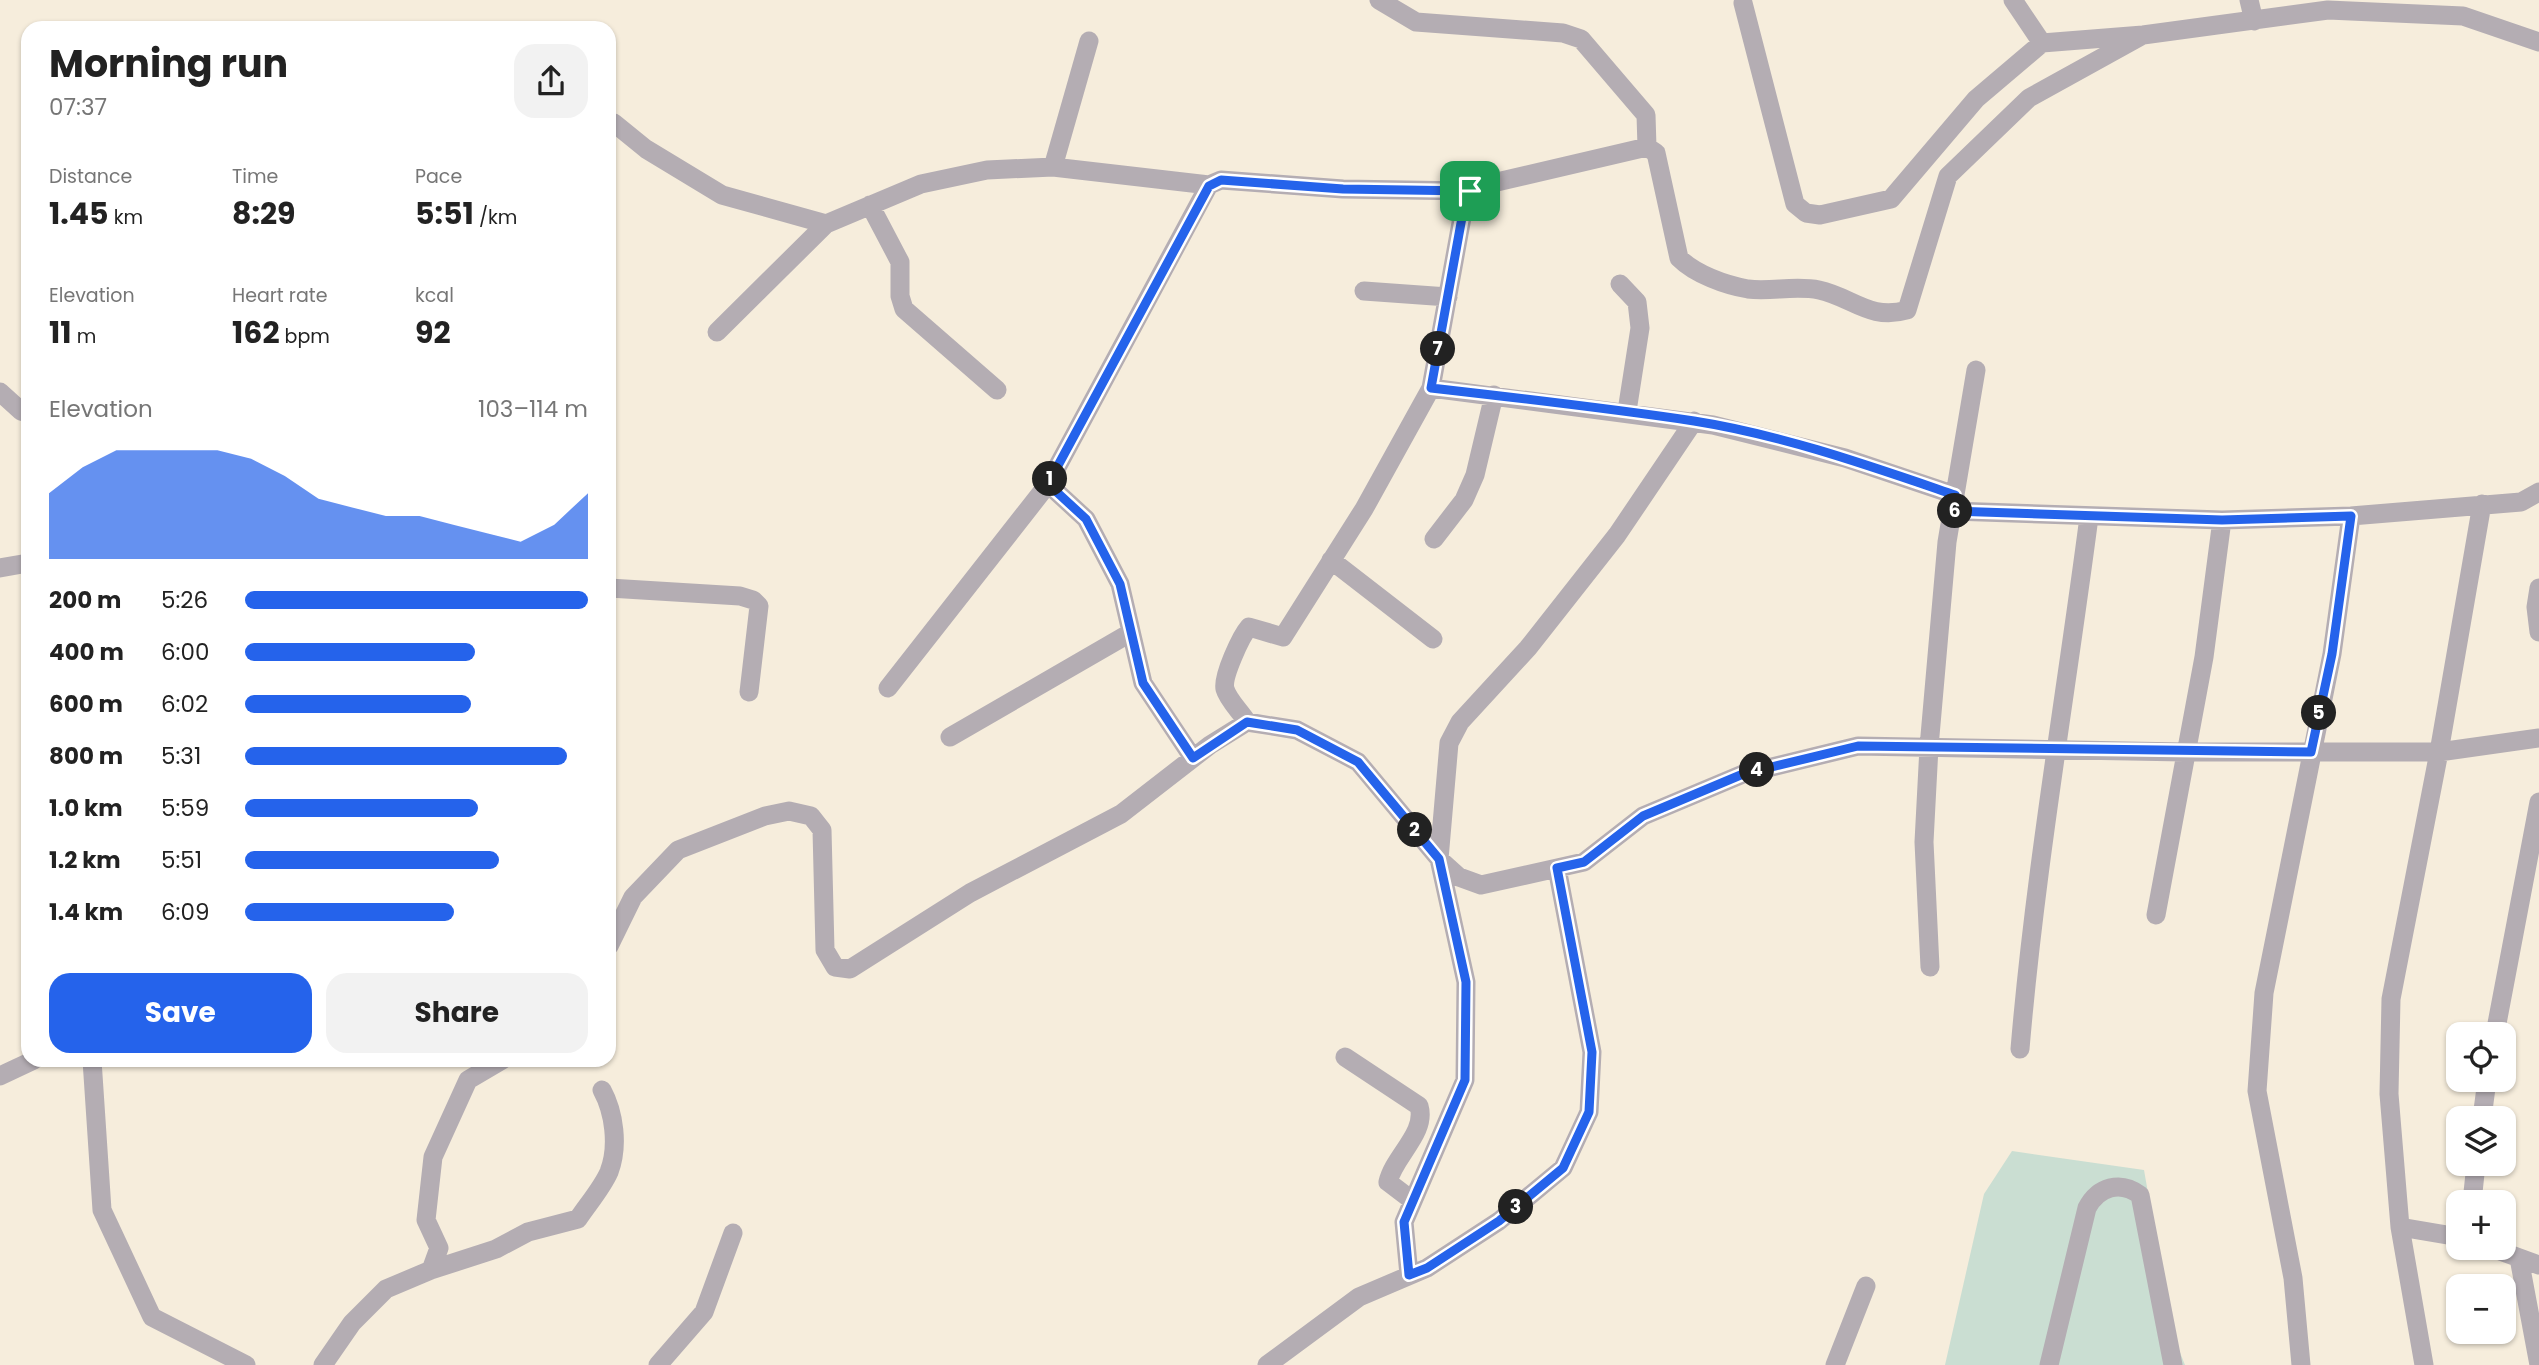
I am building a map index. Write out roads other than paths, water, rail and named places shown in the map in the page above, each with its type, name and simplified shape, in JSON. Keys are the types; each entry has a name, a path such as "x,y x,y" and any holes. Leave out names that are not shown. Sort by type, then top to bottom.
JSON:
{"street":[{"path":"1379,0 1416,22 1563,33 1581,39 1646,116 1647,147"},
{"path":"2013,0 2042,43"},
{"path":"2249,0 2254,21"},
{"path":"1743,3 1795,204 1806,213 1820,215 1891,200 1976,99 2042,43 2143,35 2254,21 2330,5 2466,8 2539,42"},
{"path":"717,332 826,224 921,184 987,170 1053,167 1209,186 1221,180 1343,189 1470,191 1484,185 1647,147 1656,153 1679,258 1690,268 1748,289 1820,290 1872,312 1890,315 1907,310 1948,176 2029,98 2143,35"},
{"path":"1053,167 1089,41"},
{"path":"616,127 646,149 722,195 826,224"},
{"path":"888,688 1048,484 1209,186"},
{"path":"1247,722 1225,689 1226,678 1243,634 1249,627 1283,637 1364,509 1431,388 1465,201 1470,191"},
{"path":"870,205 900,262 900,296 904,309 997,390"},
{"path":"1619,284 1637,302 1640,328 1627,411"},
{"path":"1364,291 1448,297"},
{"path":"1930,967 1924,842 1929,747 1953,503 1976,370"},
{"path":"1431,388 1694,421 1845,458 1953,503 2089,517 2222,520 2351,516 2521,502 2539,492"},
{"path":"0,392 21,411"},
{"path":"1434,539 1464,500 1475,475 1494,395"},
{"path":"1409,1275 1404,1222 1465,1080 1466,982 1439,859 1449,743 1460,722 1528,648 1617,535 1694,421"},
{"path":"1048,484 1086,519 1120,584 1143,683 1193,758"},
{"path":"2424,1365 2400,1227 2389,1094 2391,999 2439,751 2482,504"},
{"path":"2301,1365 2293,1278 2257,1091 2264,993 2332,654 2351,516"},
{"path":"2020,1049 2031,922 2058,750 2089,517"},
{"path":"2156,915 2204,657 2222,520"},
{"path":"1331,560 1433,639"},
{"path":"0,568 21,564"},
{"path":"616,588 740,596 753,600 759,606 749,692"},
{"path":"2539,588 2536,607 2539,632"},
{"path":"950,737 1130,633"},
{"path":"616,932 633,897 678,850 765,816 789,811 811,816 822,830 825,950 835,967 850,969 970,892 1121,814 1193,758 1247,722 1297,730 1358,762 1439,859 1459,877 1482,885 1584,862 1643,816 1743,774 1858,746 2185,752 2439,751 2539,738"},
{"path":"2497,1022 2539,802"},
{"path":"1267,1365 1359,1297 1427,1268 1499,1221 1563,1168 1589,1112 1592,1052 1557,868"},
{"path":"1345,1057 1419,1105 1418,1126 1391,1171 1388,1182 1413,1201"},
{"path":"0,1076 21,1066"},
{"path":"93,1067 102,1210 152,1317 246,1365"},
{"path":"431,1270 439,1248 426,1220 433,1157 468,1080 490,1067"},
{"path":"323,1365 352,1323 386,1289 431,1270 496,1249 528,1232 578,1219 610,1171 614,1135 611,1107 602,1090"},
{"path":"2049,1365 2087,1208 2099,1191 2113,1187 2130,1189 2140,1195 2173,1365"},
{"path":"2400,1227 2446,1235"},
{"path":"658,1365 704,1312 733,1233"},
{"path":"2516,1257 2539,1265"},
{"path":"2519,1258 2539,1365"},
{"path":"1835,1365 1866,1286"}]}
